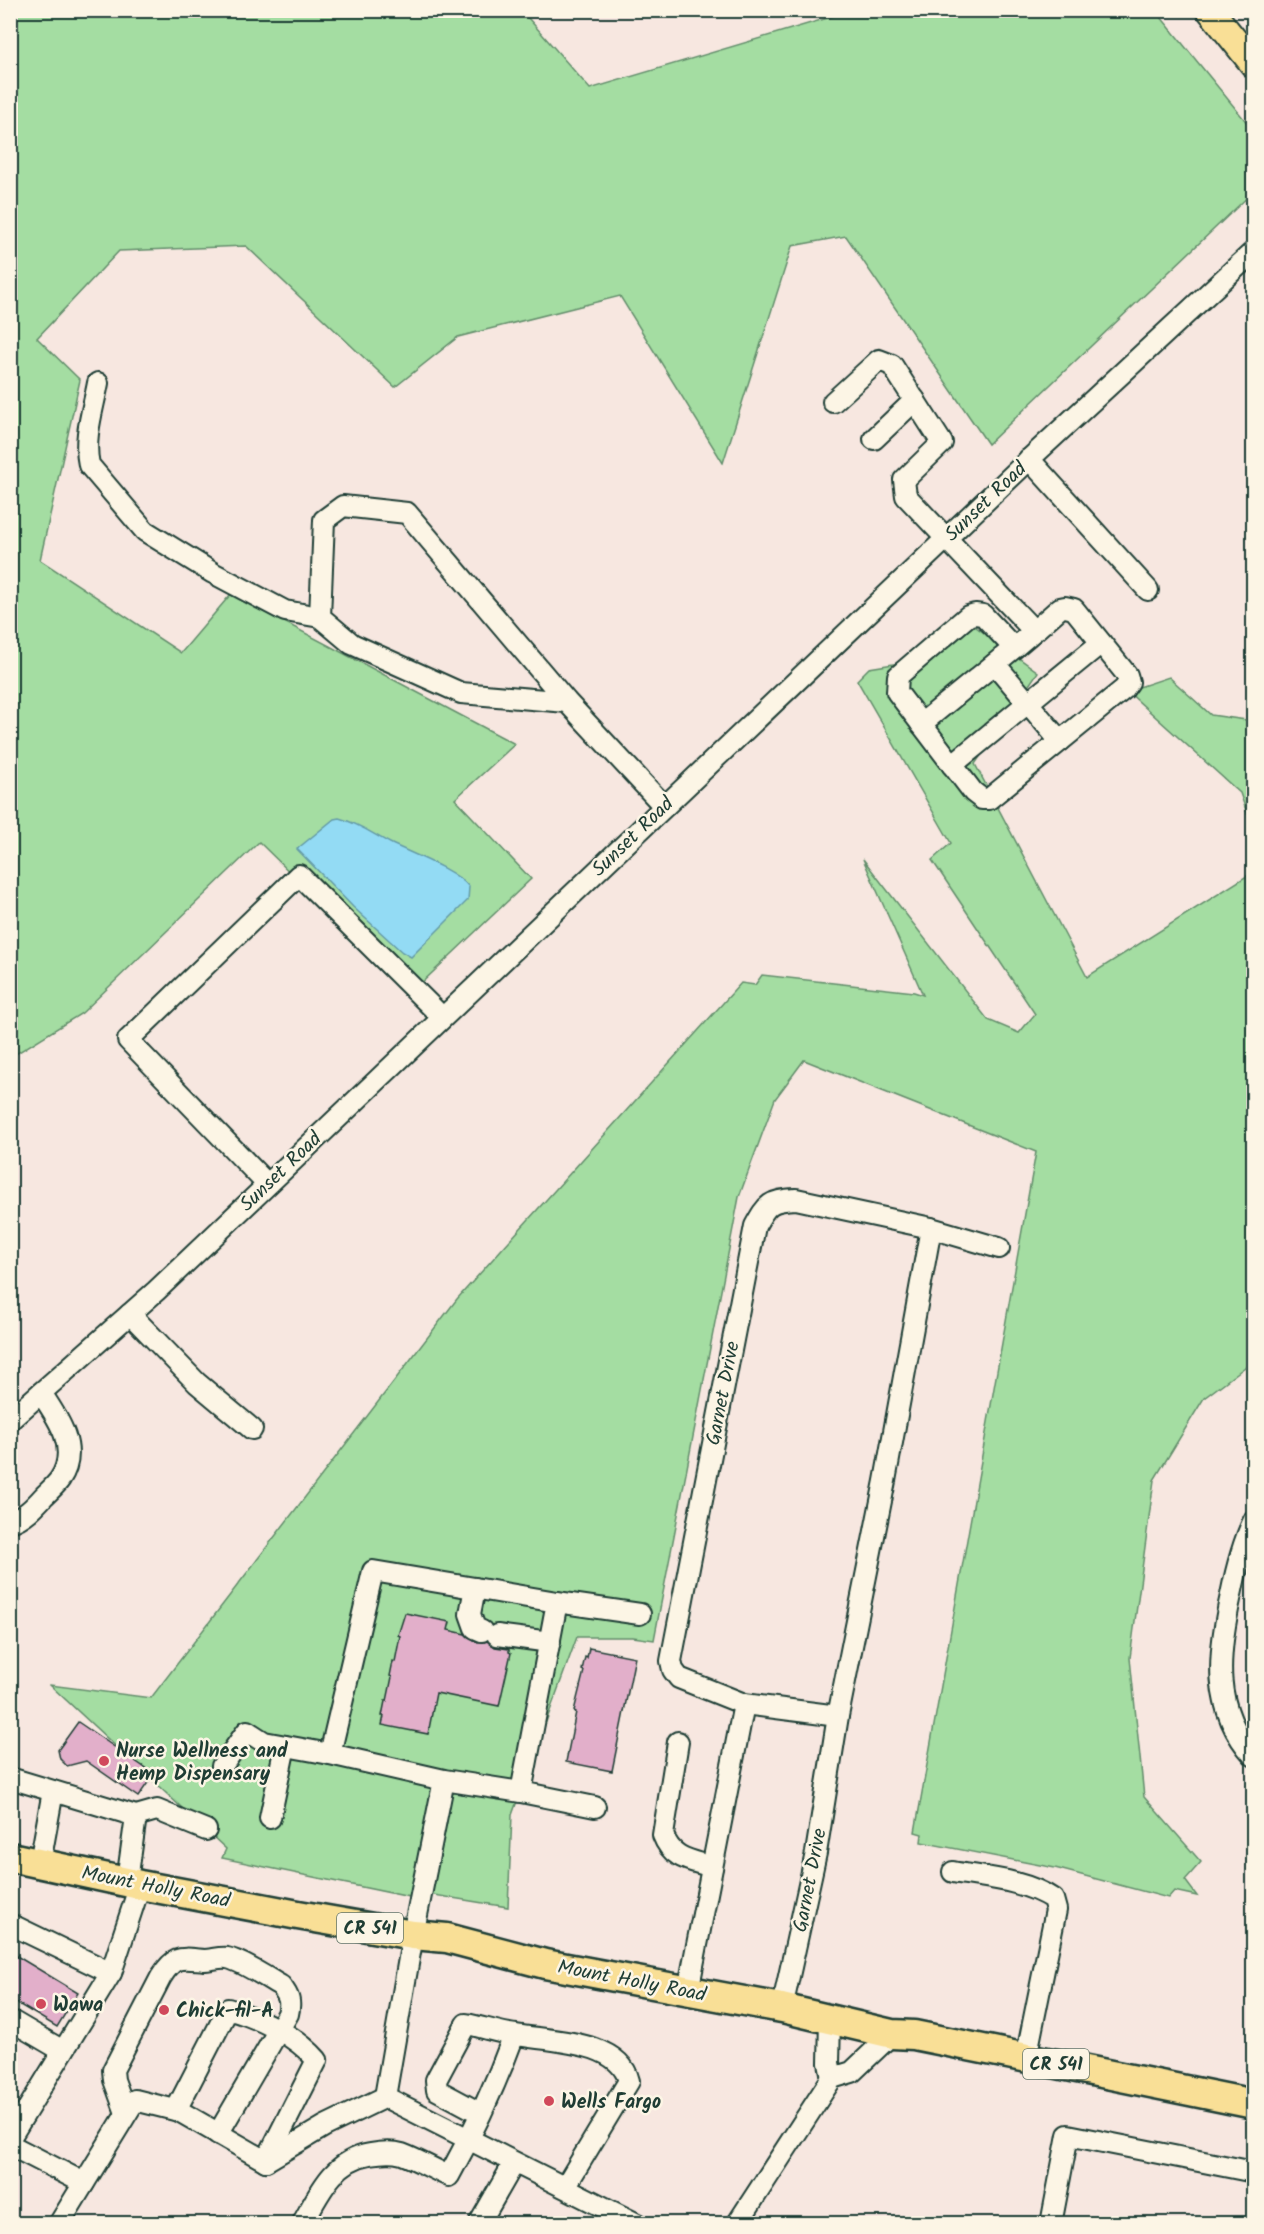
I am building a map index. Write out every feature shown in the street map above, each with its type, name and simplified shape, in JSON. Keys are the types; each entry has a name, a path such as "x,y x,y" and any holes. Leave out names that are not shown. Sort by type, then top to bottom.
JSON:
{"highway":[{"name":"Mount Holly Road","path":"10,1857 133,1883 413,1935 447,1938 545,1964 782,2008 892,2034 914,2035 1254,2104"}],"main road":[{"path":"1210,10 1254,65"}],"street":[{"name":"Sunset Road","path":"10,1420 130,1314 1029,459 1254,251"},
{"path":"833,402 879,360 892,364 942,443 904,480 906,496 1034,631"},
{"path":"98,383 88,436 89,465 144,531 213,573 285,611 320,617 352,644 461,693 567,702"},
{"path":"874,439 915,400"},
{"path":"1029,459 1148,590"},
{"path":"320,617 324,520 343,506 407,513 567,702 664,806"},
{"path":"921,724 995,664 1014,648 1034,631 1060,608 1074,609 1127,675 1129,682 1124,689 989,800 982,799 973,792 952,765 921,724 897,692 898,676 968,616 975,614 983,615 1014,648"},
{"path":"952,765 1101,644"},
{"path":"995,664 1060,741"},
{"path":"267,1184 128,1040 299,875 442,1017"},
{"name":"Garnet Drive","path":"838,1716 744,1704 679,1678 673,1670 671,1661 755,1226 765,1207 774,1201 796,1199 931,1228 999,1248"},
{"name":"Garnet Drive","path":"782,2008 810,1884 838,1716 885,1481 931,1228"},
{"path":"130,1314 197,1383 252,1429"},
{"path":"10,1522 33,1508 60,1479 67,1460 67,1440 57,1417 41,1394"},
{"path":"1254,1520 1238,1563 1225,1623 1220,1662 1222,1691 1230,1719 1235,1732 1254,1756"},
{"path":"330,1754 373,1572 640,1614"},
{"path":"476,1588 470,1614 475,1628 489,1633 550,1642"},
{"path":"521,1792 557,1602"},
{"path":"688,1991 744,1704"},
{"path":"222,1766 247,1731 264,1742 330,1754 444,1780 595,1807"},
{"path":"678,1742 663,1835 675,1855 712,1867"},
{"path":"270,1818 285,1746"},
{"path":"10,1778 136,1816 157,1810 206,1830"},
{"path":"385,2097 413,1935 444,1780"},
{"path":"40,1863 53,1791"},
{"path":"10,2138 111,1973 133,1883 136,1816"},
{"path":"953,1872 1022,1885 1041,1891 1053,1899 1056,1910 1026,2058"},
{"path":"10,1924 111,1973"},
{"path":"126,2113 114,2080 113,2070 168,1966 178,1958 209,1960 226,1958 281,1986 288,1994 291,2004 288,2014 218,2134"},
{"path":"176,2110 228,2009 249,2015 305,2046 317,2060 266,2161"},
{"path":"10,2020 63,2051"},
{"path":"830,2020 829,2063 832,2078"},
{"path":"480,2113 436,2090 436,2080 466,2024 514,2035 573,2043 598,2050 616,2060 627,2070 629,2081 565,2187"},
{"path":"737,2223 832,2078 852,2072 892,2034"},
{"path":"302,2223 326,2182 343,2165 359,2155 382,2152 400,2153 449,2176 470,2140 514,2035"},
{"path":"385,2097 637,2223"},
{"path":"266,2161 324,2126 385,2097"},
{"path":"59,2223 135,2100 176,2110 266,2161"},
{"path":"1051,2223 1068,2135 1254,2172"},
{"path":"10,2145 84,2183"},
{"path":"479,2223 514,2163"}],"green space":[{"path":"11,11 522,11 590,89 851,11 1156,11 1253,130 1253,192 988,444 846,236 792,246 723,463 620,296 458,337 395,387 246,246 119,251 37,338 80,380 40,560 181,653 231,594 515,744 455,799 531,879 412,992 259,842 82,1013 11,1057"},
{"path":"958,614 1038,672 975,764 1087,977 1247,876 1253,868 1253,1361 1204,1398 1154,1480 1130,1658 1144,1797 1201,1862 1185,1880 1197,1896 1174,1891 1168,1898 1055,1868 921,1842 922,1834 915,1832 1036,1152 804,1060 775,1099 739,1197 654,1640 633,1637 577,1637 512,1815 508,1907 416,1892 415,1898 222,1858 226,1849 50,1685 151,1698 457,1299 741,983 755,985 762,975 914,992 923,995 863,859 988,1020 1019,1033 1035,1014 932,860 951,843 857,680 869,668 918,660"},
{"path":"1169,677 1211,715 1253,721 1253,830 1240,793 1127,691"}],"water":[{"path":"339,818 444,868 469,887 468,900 411,957 402,952 353,907 297,849 334,819"}],"building":[{"path":"405,1613 450,1622 448,1630 465,1634 477,1642 487,1641 495,1647 509,1649 511,1653 499,1706 436,1693 428,1734 382,1725 393,1661 395,1662 400,1636 398,1635"},
{"path":"589,1648 635,1657 612,1771 566,1762 576,1712 574,1711 584,1671 582,1670"},
{"path":"78,1722 154,1774 138,1797 86,1761 67,1766 60,1759 58,1750"},
{"path":"10,1952 78,1993 57,2027 10,1999"}],"place":[{"name":"Nurse Wellness and Hemp Dispensary","path":"104,1761"},
{"name":"Wawa","path":"41,2004"},
{"name":"Chick-fil-A","path":"164,2010"},
{"name":"Wells Fargo","path":"549,2101"}]}
